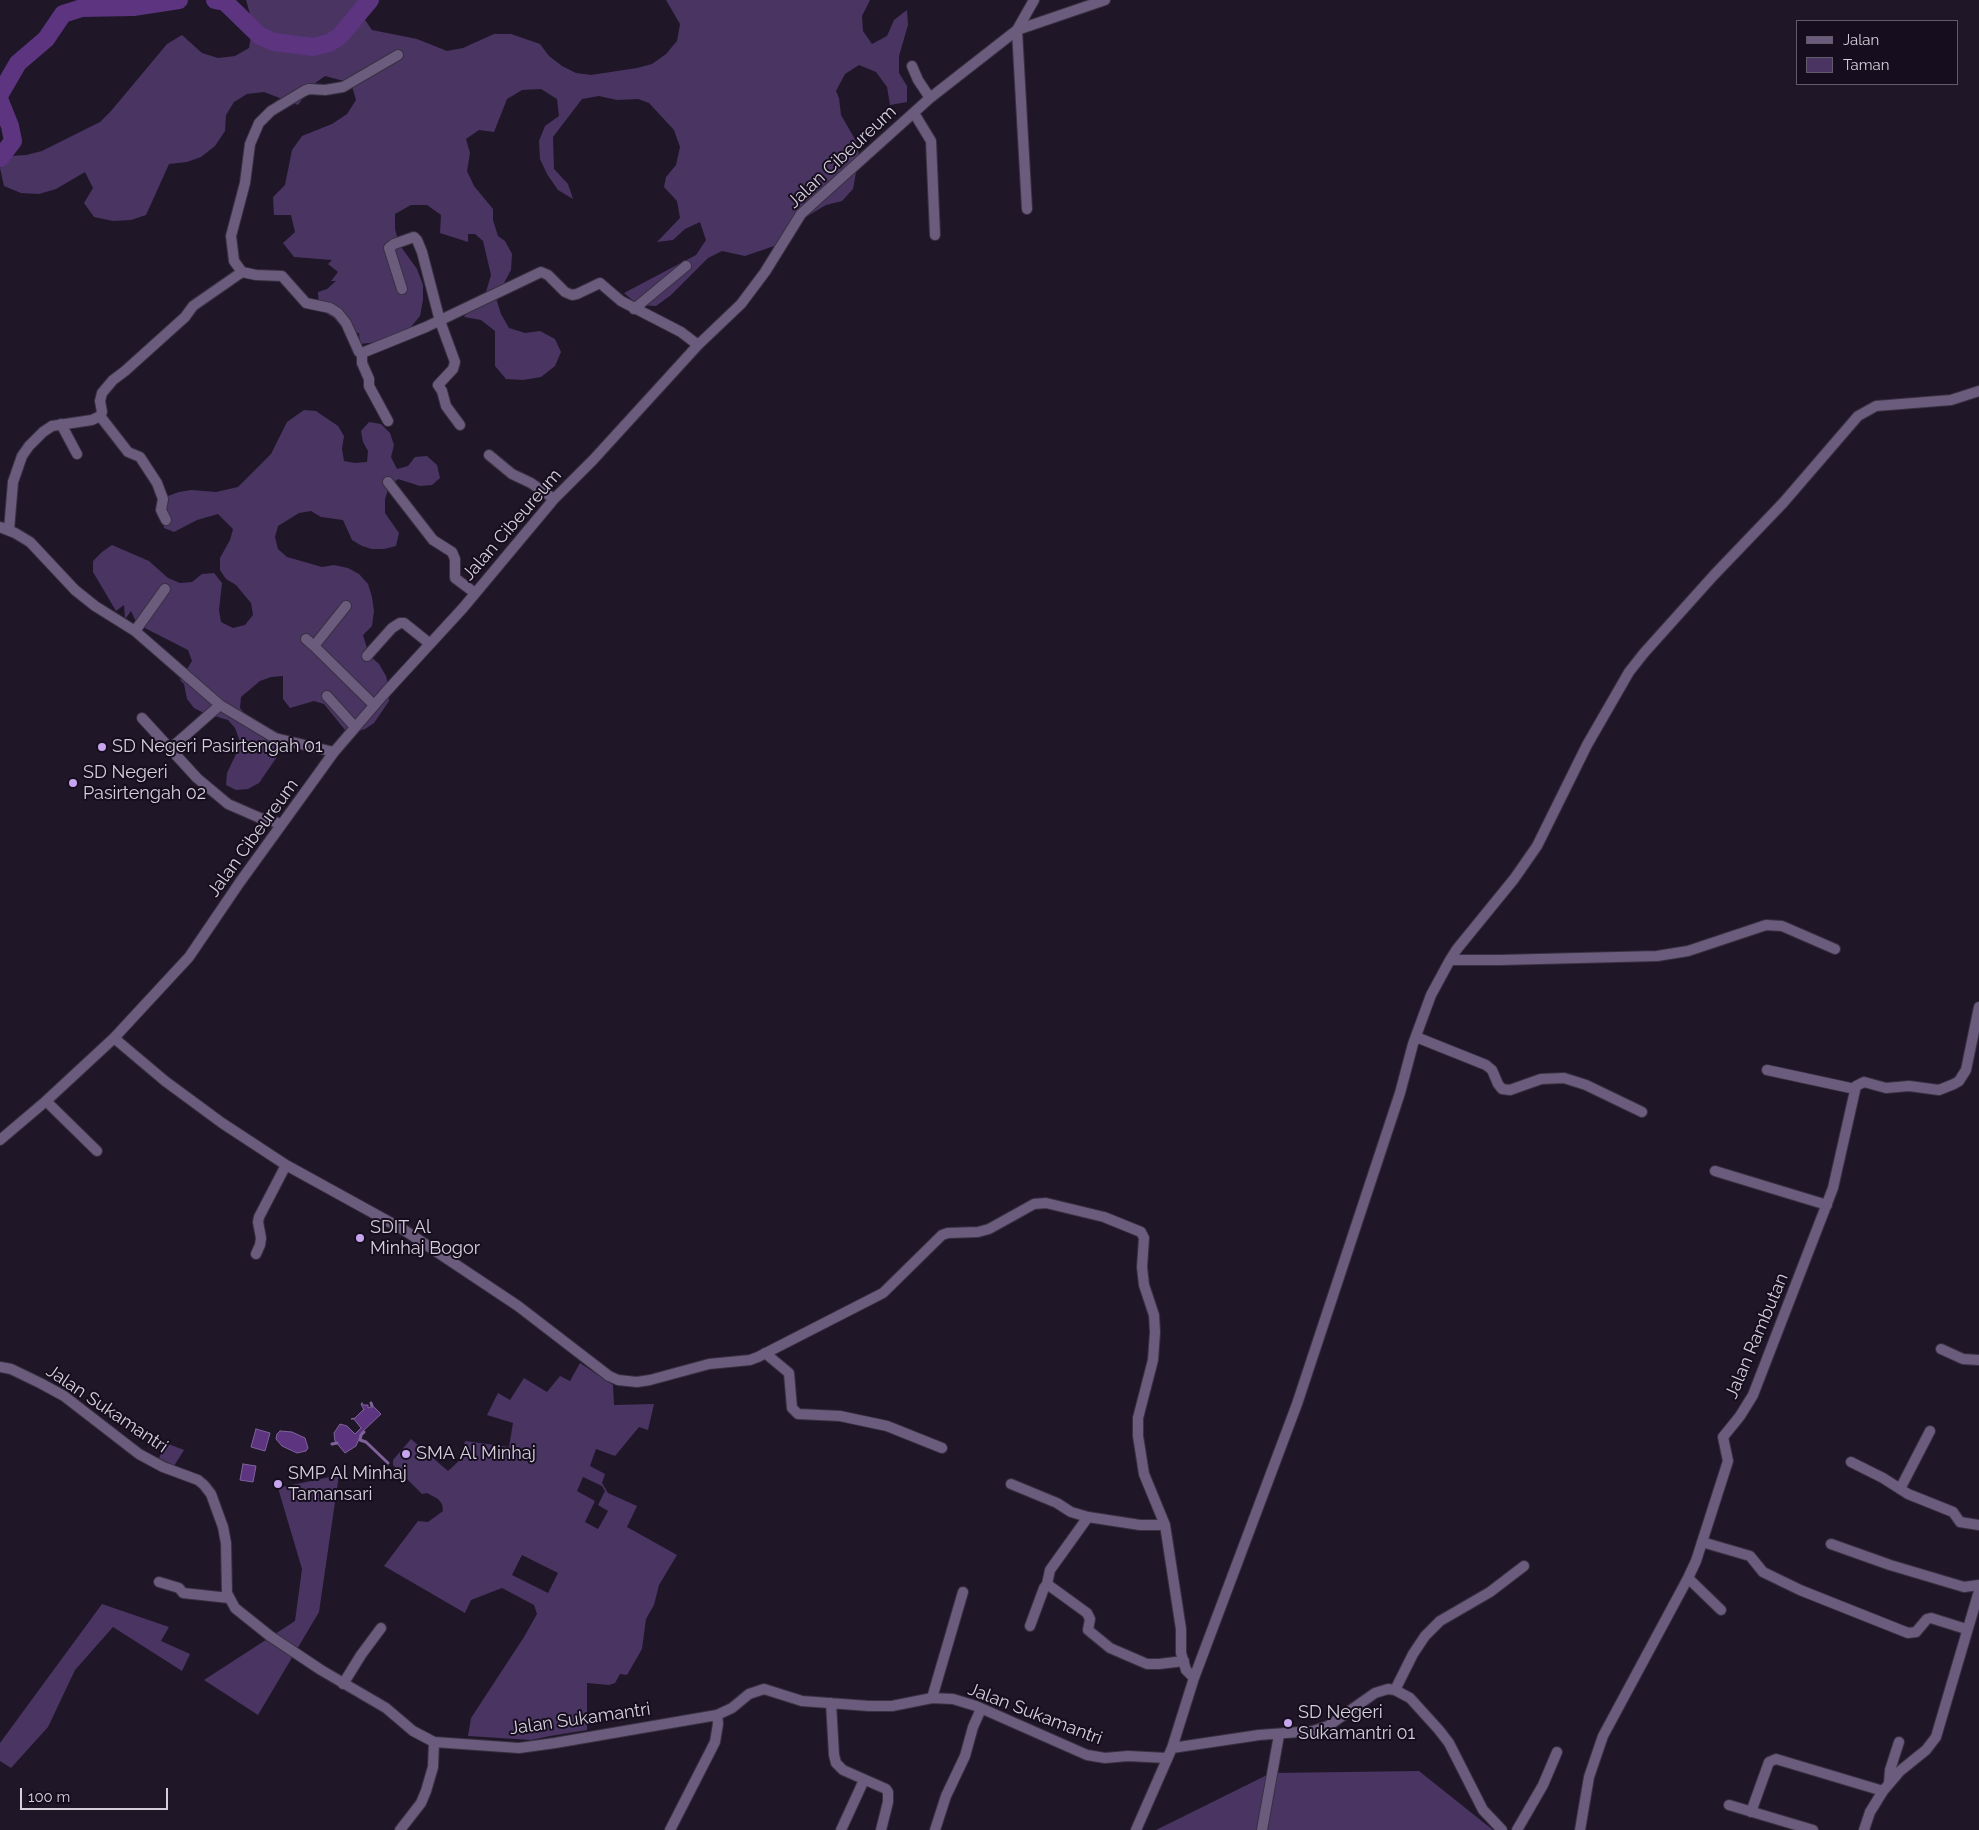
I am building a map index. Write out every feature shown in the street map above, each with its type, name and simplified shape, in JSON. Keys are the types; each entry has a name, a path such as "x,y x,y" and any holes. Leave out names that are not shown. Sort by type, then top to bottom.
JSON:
{"street":[{"path":"1027,209 1017,30 1034,0"},
{"name":"Jalan Cibeureum","path":"0,1140 46,1101 114,1038 189,957 334,752 475,593 554,499 593,460 698,344 741,304 753,289 801,214 930,98 1017,30 1104,0"},
{"path":"388,421 369,386 369,379 362,362 362,353 359,352 344,319 336,310 306,303 282,276 256,275 242,272 234,261 231,236 245,183 250,144 259,122 271,111 304,91 343,87 398,55"},
{"path":"912,66 918,80 930,98"},
{"path":"914,112 931,141 935,236"},
{"path":"402,289 389,248 394,244 414,237 422,252 440,320 455,365 438,385 446,406 460,425"},
{"path":"634,309 686,266"},
{"path":"242,272 193,306 185,317 113,380 102,393 100,416 92,420 61,424 43,432 29,446 22,456 13,482 5,528 30,542 56,572 95,606 135,631 220,705 275,738 334,752"},
{"path":"362,353 440,320 541,272 548,275 565,292 572,295 600,284 634,309 681,332 698,344"},
{"path":"1137,1830 1172,1748 1194,1678 1297,1404 1400,1093 1416,1037 1431,995 1450,960 1514,879 1537,846 1586,745 1634,666 1714,575 1784,503 1858,416 1867,410 1881,405 1951,400 1979,391"},
{"path":"100,416 128,452 140,457 157,484 163,499 161,510 166,520"},
{"path":"61,424 78,454"},
{"path":"489,455 512,474 531,483 554,499"},
{"path":"388,482 433,540 452,552 455,559 456,578 475,593"},
{"path":"135,631 165,589"},
{"path":"346,606 310,642 374,706"},
{"path":"367,656 392,628 400,623 404,623 430,643"},
{"path":"327,696 355,727"},
{"path":"171,748 220,705"},
{"path":"142,718 197,778 228,804 260,818 282,824"},
{"path":"1450,960 1657,956 1688,951 1766,925 1782,926 1835,949"},
{"path":"1767,1070 1855,1088 1858,1084 1864,1082 1886,1088 1909,1086 1939,1090 1959,1081 1966,1070 1979,1006"},
{"path":"1416,1037 1486,1065 1492,1070 1498,1084 1502,1088 1510,1090 1541,1079 1564,1078 1586,1085 1642,1112"},
{"path":"114,1038 164,1081 222,1123 286,1166 404,1230 518,1306 609,1376 618,1380 637,1382 708,1364 750,1360 883,1293 942,1235 990,1229 1034,1204 1046,1203 1104,1217 1138,1230 1143,1234 1144,1238 1142,1267 1144,1285 1154,1315 1155,1332 1153,1360 1138,1418 1138,1436 1144,1474 1165,1525 1181,1629 1181,1653 1186,1670 1194,1678"},
{"name":"Jalan Rambutan","path":"1580,1830 1589,1777 1604,1736 1688,1578 1702,1542 1728,1461 1723,1437 1740,1416 1753,1395 1827,1205 1837,1176 1855,1088"},
{"path":"46,1101 97,1151"},
{"path":"256,1254 261,1238 259,1217 286,1166"},
{"path":"1715,1171 1827,1205"},
{"path":"1941,1349 1963,1359 1979,1360"},
{"path":"765,1353 789,1373 792,1408 798,1414 840,1416 887,1426 942,1448"},
{"name":"Jalan Sukamantri","path":"0,1367 11,1369 64,1396 139,1454 163,1467 198,1480 204,1485 211,1494 223,1526 226,1544 226,1583 229,1598 235,1608 270,1636 343,1684 386,1708 413,1731 434,1742 519,1748 717,1715 732,1708 749,1694 760,1689 770,1690 802,1700 881,1706 932,1698 952,1699 981,1709 1087,1755 1105,1758 1128,1756 1167,1758"},
{"path":"1900,1489 1930,1430"},
{"path":"1851,1462 1900,1489 1953,1512 1960,1522 1979,1525"},
{"path":"1011,1484 1057,1503 1071,1512 1088,1517 1140,1525 1165,1525"},
{"path":"1030,1626 1044,1588 1048,1584 1050,1570 1088,1517"},
{"path":"1702,1542 1750,1556 1763,1572 1800,1590 1908,1633 1916,1632 1927,1619 1931,1618 1966,1629"},
{"path":"1831,1544 1890,1565 1964,1587 1979,1585"},
{"path":"1395,1690 1413,1654 1425,1636 1440,1621 1490,1592 1524,1566"},
{"path":"1688,1578 1721,1610"},
{"path":"159,1582 179,1588 182,1592 229,1598"},
{"path":"1048,1584 1087,1613 1090,1619 1088,1630 1110,1648 1146,1664 1184,1661"},
{"path":"1864,1830 1870,1812 1886,1787 1907,1765 1926,1750 1936,1737 1966,1629 1979,1591"},
{"path":"932,1698 963,1592"},
{"path":"343,1684 360,1655 381,1628"},
{"path":"1172,1748 1258,1735 1279,1735 1321,1729 1375,1693 1388,1689 1395,1690 1415,1703 1439,1730 1448,1743 1483,1810 1502,1830"},
{"path":"831,1703 835,1761 843,1770 886,1789 888,1792 888,1802 881,1830"},
{"path":"935,1830 949,1790 965,1756 973,1726 981,1709"},
{"path":"670,1830 715,1742 718,1724 717,1715"},
{"path":"1262,1830 1279,1735"},
{"path":"400,1830 421,1803 426,1791 432,1768 434,1742"},
{"path":"1886,1787 1899,1742"},
{"path":"1517,1830 1543,1785 1557,1752"},
{"path":"1751,1812 1769,1762 1776,1758 1886,1787"},
{"path":"841,1830 864,1780"},
{"path":"1729,1805 1813,1830"}],"green space":[{"path":"246,0 362,0 363,17 372,30 417,39 447,51 463,48 494,34 511,34 540,44 549,56 562,66 576,73 591,75 652,64 666,54 677,41 680,24 666,0 870,0 862,16 863,31 872,44 887,36 894,20 907,10 908,25 899,56 899,73 907,86 907,102 890,105 887,87 876,72 859,65 845,74 836,91 839,98 841,115 856,141 859,156 853,189 842,201 826,205 799,221 777,245 745,256 722,251 708,258 671,295 656,306 638,305 624,293 696,255 706,240 700,222 685,229 673,240 657,242 680,218 677,201 664,187 666,177 676,165 680,147 674,130 649,103 638,99 617,100 599,96 582,99 553,137 554,169 568,184 573,199 558,190 540,159 539,141 545,126 559,116 557,99 541,89 522,90 507,99 494,132 479,130 466,139 470,153 467,171 474,186 493,209 493,220 498,236 505,241 512,254 511,270 496,298 501,314 509,328 525,333 540,331 555,339 561,352 555,366 541,377 523,380 506,379 495,366 495,331 481,320 464,317 473,303 486,292 491,275 483,241 475,234 468,234 468,242 440,233 441,215 427,205 411,205 395,214 395,229 399,244 417,269 423,285 423,300 420,316 410,328 377,346 378,342 360,344 359,333 346,332 334,318 319,309 318,292 327,289 336,281 331,281 338,272 328,264 332,260 294,257 283,243 295,232 291,215 274,215 273,197 285,185 292,150 302,136 332,124 347,114 356,100 351,83 325,76 311,86 298,105 264,92 247,94 234,102 226,115 225,131 215,146 201,157 187,162 169,164 146,215 131,220 113,221 94,217 84,203 93,188 85,172 56,189 39,194 21,193 4,186 0,168 10,156 42,151 100,122 167,44 182,35 202,53 218,58 235,56 249,48 252,31"},
{"path":"304,410 316,411 338,426 344,436 342,449 344,461 355,463 367,462 368,451 363,442 361,431 369,422 381,424 390,433 394,445 391,457 397,469 408,466 415,457 427,456 437,465 440,478 432,485 420,486 398,479 389,487 385,499 385,513 399,533 396,546 372,549 362,546 352,540 343,520 321,517 311,511 299,513 278,526 275,537 278,549 287,557 322,567 334,565 348,568 359,574 368,584 374,611 372,626 363,635 369,655 379,664 386,676 389,688 389,701 374,723 356,732 345,730 324,704 314,701 290,708 283,699 283,676 271,677 260,681 241,697 240,708 248,718 284,737 281,751 259,783 248,789 236,790 226,785 227,773 237,752 239,739 235,728 228,720 194,708 187,699 184,684 180,680 192,661 188,650 137,624 131,611 125,619 124,605 116,611 93,572 93,561 112,545 149,561 168,578 180,583 192,582 202,574 214,573 222,583 219,610 221,622 233,628 245,625 253,615 251,603 236,585 226,579 220,570 220,558 230,540 233,529 218,514 197,520 174,532 164,528 161,517 163,506 168,496 179,492 191,490 216,492 238,487 271,454 287,422"},
{"path":"580,1363 613,1385 614,1405 654,1404 648,1430 639,1427 615,1456 596,1449 590,1466 605,1474 602,1483 608,1493 637,1506 627,1527 677,1555 659,1585 654,1605 646,1619 642,1649 627,1675 620,1674 615,1683 609,1685 587,1683 587,1730 531,1740 468,1736 471,1718 537,1614 534,1605 502,1588 471,1600 465,1613 384,1566 418,1521 428,1522 443,1511 442,1504 438,1499 427,1493 422,1494 393,1465 393,1460 411,1439 448,1471 461,1459 465,1441 509,1447 513,1423 487,1415 498,1393 510,1400 524,1378 547,1392 560,1376 570,1381","holes":["583,1477 602,1486 605,1491 598,1505 608,1511 598,1529 585,1522 595,1501 577,1491","522,1555 558,1573 548,1593 512,1575"]},
{"path":"166,1443 184,1450 174,1466 159,1458"},
{"path":"339,1475 319,1612 258,1715 204,1680 295,1621 302,1569 278,1488"},
{"path":"102,1604 169,1627 161,1641 190,1654 182,1671 113,1627 75,1670 48,1727 11,1768 0,1761 0,1743"},
{"path":"1419,1771 1493,1830 1156,1830 1271,1773"}],"shaded area":[{"path":"362,1403 363,1405 368,1405 368,1408 373,1406 381,1414 362,1432 356,1446 345,1453 335,1441 334,1433 340,1424 347,1426 355,1434 361,1428 354,1419 351,1419 364,1410"},
{"path":"256,1429 270,1433 265,1451 251,1447"},
{"path":"280,1431 292,1432 305,1438 308,1448 306,1451 297,1453 282,1446 276,1439"},
{"path":"243,1464 256,1466 253,1482 240,1480"}],"waterway":[{"path":"0,94 18,63 46,39 63,14 82,8 133,7 179,0"},
{"path":"215,0 225,2 260,36 274,42 313,47 329,43 339,37 370,0"},
{"path":"0,101 10,126 13,141 0,158"},
{"path":"364,1432 360,1440 366,1442 388,1463"},
{"path":"332,1444 337,1443"}],"place":[{"name":"SD Negeri Pasirtengah 01","path":"102,747"},
{"name":"SD Negeri Pasirtengah 02","path":"73,783"},
{"name":"SDIT Al Minhaj Bogor","path":"360,1238"},
{"name":"SMA Al Minhaj","path":"406,1454"},
{"name":"SMP Al Minhaj Tamansari","path":"278,1484"},
{"name":"SD Negeri Sukamantri 01","path":"1288,1723"}]}
